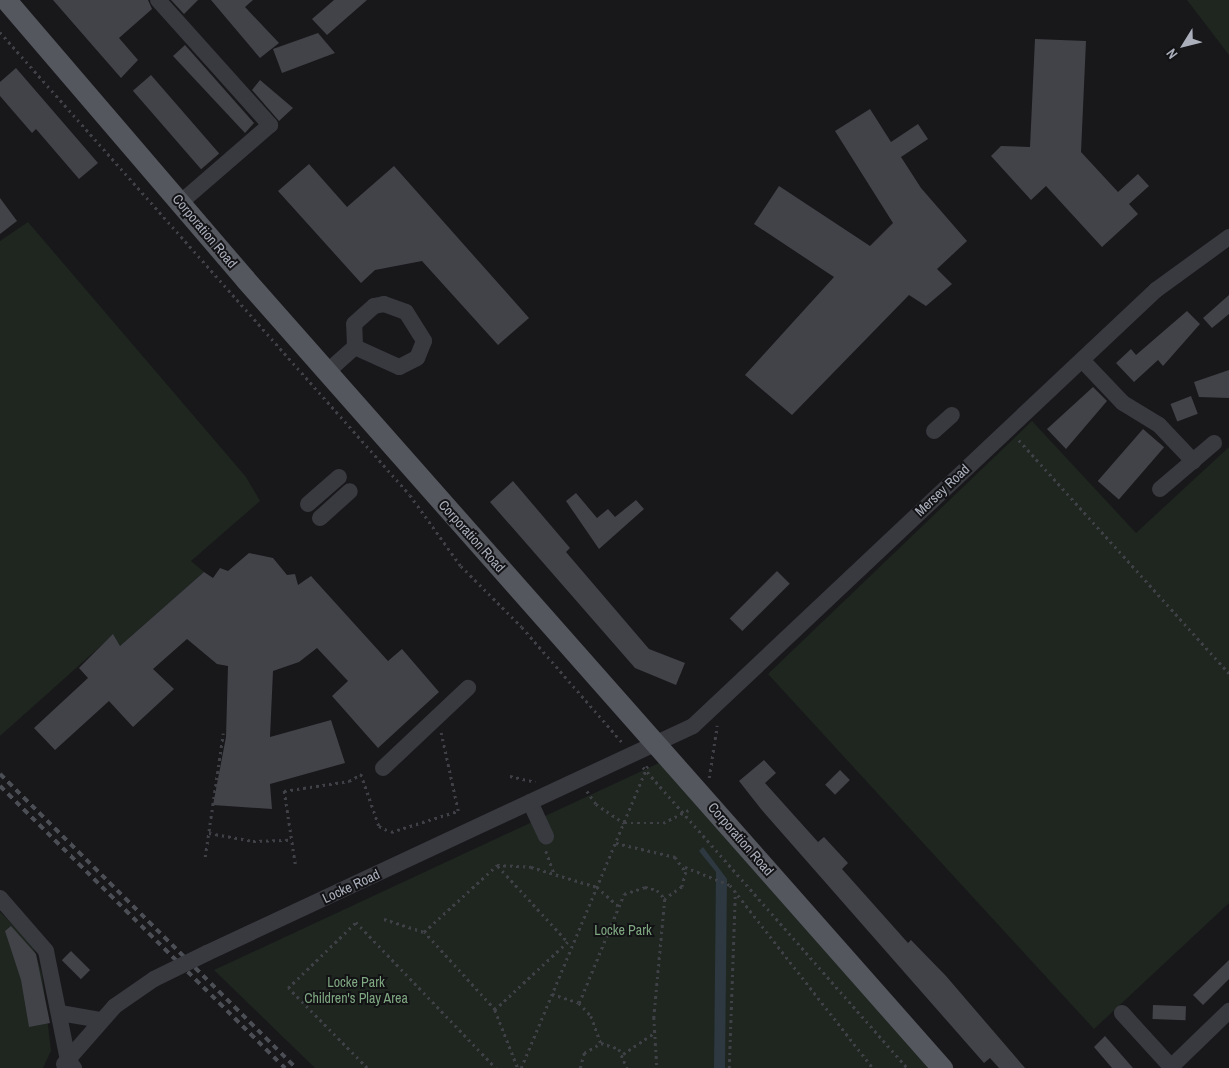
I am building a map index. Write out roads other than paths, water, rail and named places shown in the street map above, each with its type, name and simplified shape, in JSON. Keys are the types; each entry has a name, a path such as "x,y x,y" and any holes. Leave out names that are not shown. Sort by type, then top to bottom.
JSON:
{"main road":[{"name":"Corporation Road","path":"6,0 327,372 657,743 942,1068"}],"street":[{"path":"158,0 270,125 181,202"},
{"name":"Mersey Road","path":"657,743 693,726 1156,290 1229,237"},
{"path":"384,304 406,312 424,341 418,358 399,367 355,347 352,336 358,317 384,304"},
{"path":"327,372 355,347"},
{"path":"1082,360 1123,403 1159,425 1194,461"},
{"path":"934,431 952,415"},
{"path":"1160,490 1214,442"},
{"path":"308,504 339,477"},
{"path":"320,518 350,491"},
{"path":"383,768 468,688"},
{"name":"Locke Road","path":"68,1065 101,1020 154,979 657,743"},
{"path":"530,802 546,836"},
{"path":"0,898 42,942 60,1014 68,1065"},
{"path":"1122,1013 1171,1068 1229,1011"},
{"path":"60,1014 101,1020"}],"railway":[{"path":"0,774 296,1068"},
{"path":"0,786 285,1068"}],"park label":[{"name":"Locke Park","path":"623,930"},
{"name":"Locke Park Children's Play Area","path":"356,990"}]}
